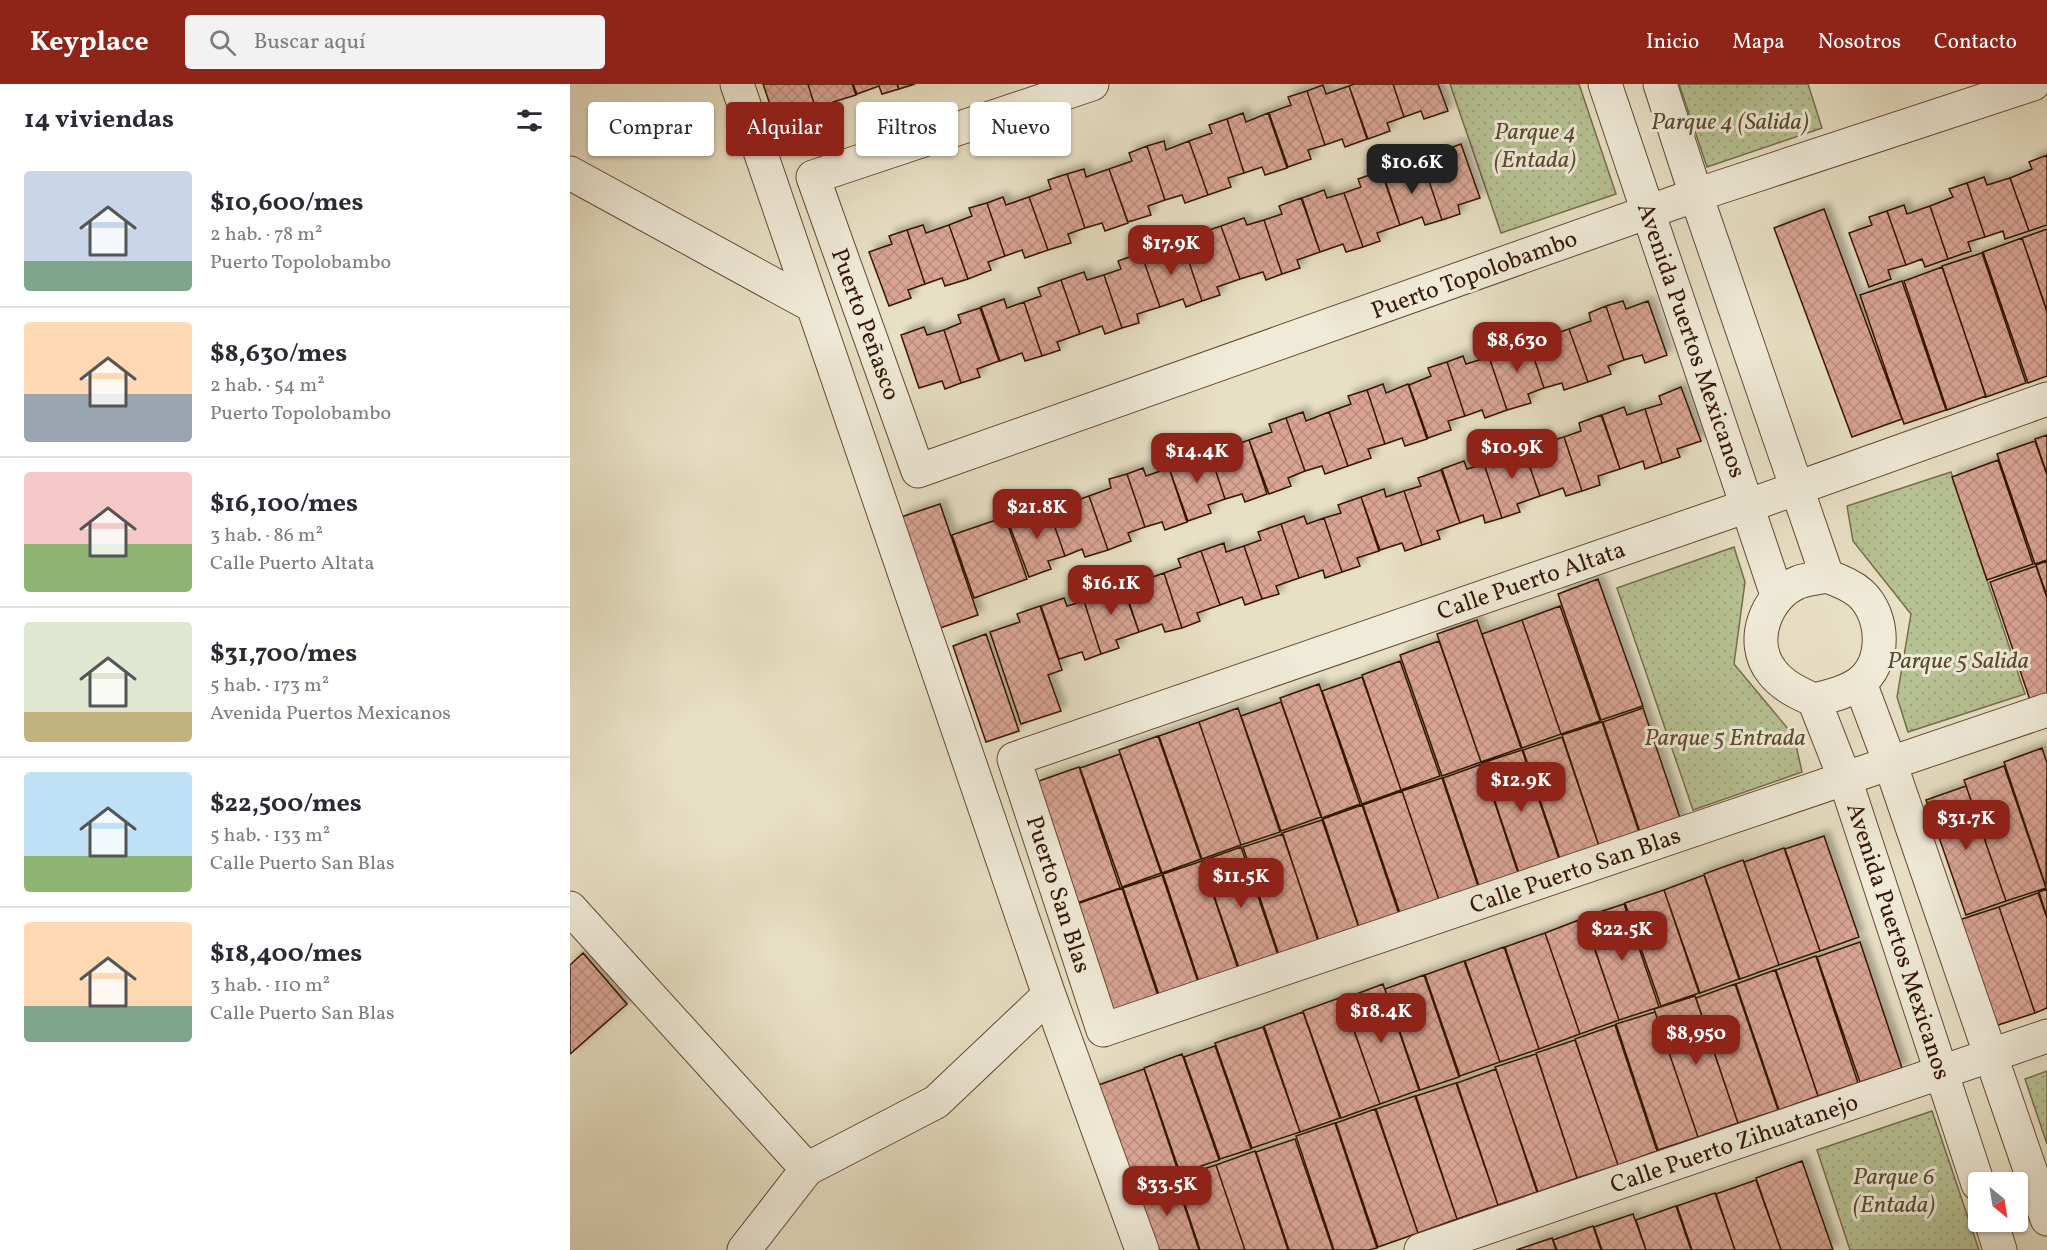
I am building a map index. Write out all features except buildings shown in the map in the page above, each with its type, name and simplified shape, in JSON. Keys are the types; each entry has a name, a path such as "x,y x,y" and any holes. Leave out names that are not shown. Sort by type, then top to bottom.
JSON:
{"street":[{"path":"737,84 1049,995 1142,1250"},
{"name":"Puerto Peñasco","path":"918,471 813,177 1092,84"},
{"name":"Avenida Puertos Mexicanos","path":"1605,84 1777,596"},
{"path":"1660,84 1827,576"},
{"name":"Puerto Topolobambo","path":"918,471 1696,195 2033,84"},
{"path":"570,173 813,306"},
{"name":"Calle Puerto Altata","path":"1014,759 1747,506 2047,399"},
{"path":"1827,576 1860,592 1873,609 1880,629 1879,650 1870,670 1860,683 1839,694 1814,700 1784,684 1770,670 1763,653 1761,631 1767,610 1777,596 1799,582 1827,576"},
{"name":"Avenida Puertos Mexicanos","path":"1860,683 2047,1218"},
{"name":"Avenida Puertos Mexicanos","path":"1814,700 1845,779 1974,1172"},
{"name":"Calle Puerto San Blas","path":"1103,1030 2047,711"},
{"name":"Puerto San Blas","path":"1014,759 1103,1030"},
{"path":"570,908 807,1169"},
{"path":"744,1250 807,1169 936,1102 1049,995"},
{"name":"Calle Puerto Zihuatanejo","path":"1421,1250 2047,1036"},
{"path":"1994,1232 2000,1250"}],"green space":[{"name":"Parque 4 (Entada)","path":"1450,84 1579,84 1616,194 1501,233"},
{"name":"Parque 4 (Salida)","path":"1679,84 1808,84 1822,128 1707,167"},
{"name":"Parque 5 Salida","path":"1951,472 2025,694 1908,732 1897,697 1911,614 1853,541 1847,506"},
{"name":"Parque 5 Entrada","path":"1734,547 1745,582 1734,664 1794,736 1802,772 1693,810 1617,588"},
{"path":"2047,1071 2047,1144 2025,1079"},
{"name":"Parque 6 (Entada)","path":"1932,1111 1968,1217 1968,1232 1973,1232 1979,1250 1850,1250 1817,1150"}]}
